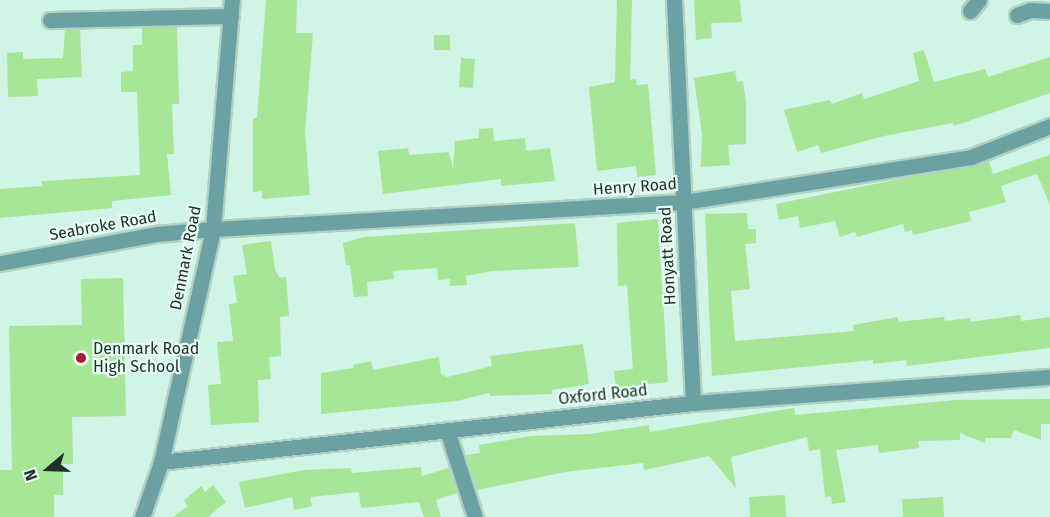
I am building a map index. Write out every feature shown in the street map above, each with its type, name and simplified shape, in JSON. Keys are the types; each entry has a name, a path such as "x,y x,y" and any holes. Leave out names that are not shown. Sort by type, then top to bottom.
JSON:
{"street":[{"name":"Denmark Road","path":"142,517 161,462 213,229 232,0"},
{"name":"Honyatt Road","path":"674,0 693,403"},
{"path":"1017,15 1030,10 1050,11"},
{"path":"50,20 231,16"},
{"name":"Henry Road","path":"213,229 684,202 971,157 1050,126"},
{"name":"Seabroke Road","path":"0,263 157,234 213,229"},
{"name":"Oxford Road","path":"161,462 693,403 1050,377"},
{"path":"447,430 475,517"}],"building":[{"path":"266,0 297,0 296,33 313,33 305,132 310,195 262,199 262,191 253,192 253,118 257,118"},
{"path":"617,0 632,0 630,80 636,79 637,85 648,84 656,175 637,177 636,166 597,171 589,87 615,82"},
{"path":"694,0 740,0 742,22 711,23 712,38 696,40"},
{"path":"177,27 179,104 172,104 174,154 167,154 171,195 112,201 112,208 0,218 0,189 42,186 42,181 140,175 137,92 121,92 121,72 133,71 133,45 142,45 142,28"},
{"path":"65,29 80,29 82,77 37,79 38,96 8,97 7,53 23,52 23,59 63,58"},
{"path":"434,35 450,35 450,50 434,50"},
{"path":"924,50 934,82 985,69 988,77 1050,57 1050,93 954,126 953,123 884,136 821,153 818,145 797,152 784,110 830,100 832,104 862,93 864,99 919,81 913,53"},
{"path":"461,58 475,59 473,88 459,87"},
{"path":"735,71 737,82 743,81 746,103 746,144 728,145 730,165 701,167 702,135 694,78"},
{"path":"493,128 494,141 525,138 526,151 550,148 555,181 501,186 501,179 383,194 378,151 408,148 409,155 449,152 453,169 455,141 479,138 479,129"},
{"path":"1050,155 1050,205 1037,174 1001,186 1006,202 969,212 971,221 913,235 912,230 905,232 903,224 857,237 855,232 840,237 835,221 800,228 798,216 779,220 776,204 989,161 993,174"},
{"path":"747,213 748,229 756,229 756,243 745,244 750,289 731,291 735,341 854,331 853,325 898,317 898,322 944,317 945,321 970,318 970,322 1020,315 1021,321 1050,317 1050,348 907,366 906,360 873,364 873,360 712,376 705,214"},
{"path":"658,219 668,382 616,388 614,371 633,369 627,285 618,286 617,223"},
{"path":"575,223 579,267 492,271 466,276 467,285 450,286 450,279 438,280 437,268 393,271 394,279 367,282 368,296 354,297 350,265 346,265 343,243 364,237"},
{"path":"271,241 275,270 280,278 286,277 289,316 280,317 281,356 269,357 271,379 258,380 259,422 211,425 208,385 221,384 217,342 233,341 229,304 237,303 233,276 247,274 242,245"},
{"path":"123,278 126,416 72,417 73,464 63,464 63,495 54,495 54,517 0,517 0,470 12,470 9,326 82,325 81,279"},
{"path":"583,344 589,384 552,390 552,394 490,396 489,393 457,401 321,414 321,373 353,368 353,365 371,361 373,370 439,357 441,374 447,377 492,366 490,356"},
{"path":"1050,399 1050,424 1041,424 1041,440 1014,430 1011,438 985,438 985,443 960,433 960,440 918,441 919,448 879,453 878,445 836,450 846,502 832,504 831,496 825,497 820,449 809,451 807,437 731,457 736,488 709,456 644,470 643,463 565,472 477,490 466,455 480,453 479,445 531,436 590,434 649,425 650,432 794,408 795,415 956,400"},
{"path":"421,467 422,476 449,468 457,493 436,500 441,517 424,517 419,502 361,508 359,492 310,497 312,506 294,510 292,497 245,508 239,482 304,470 351,468 352,473"},
{"path":"213,485 226,502 208,517 173,517 188,506 184,500 201,486 205,492"},
{"path":"785,495 786,517 750,517 749,497"},
{"path":"943,497 944,517 903,517 902,499"}],"place":[{"name":"Denmark Road High School","path":"81,358"}]}
